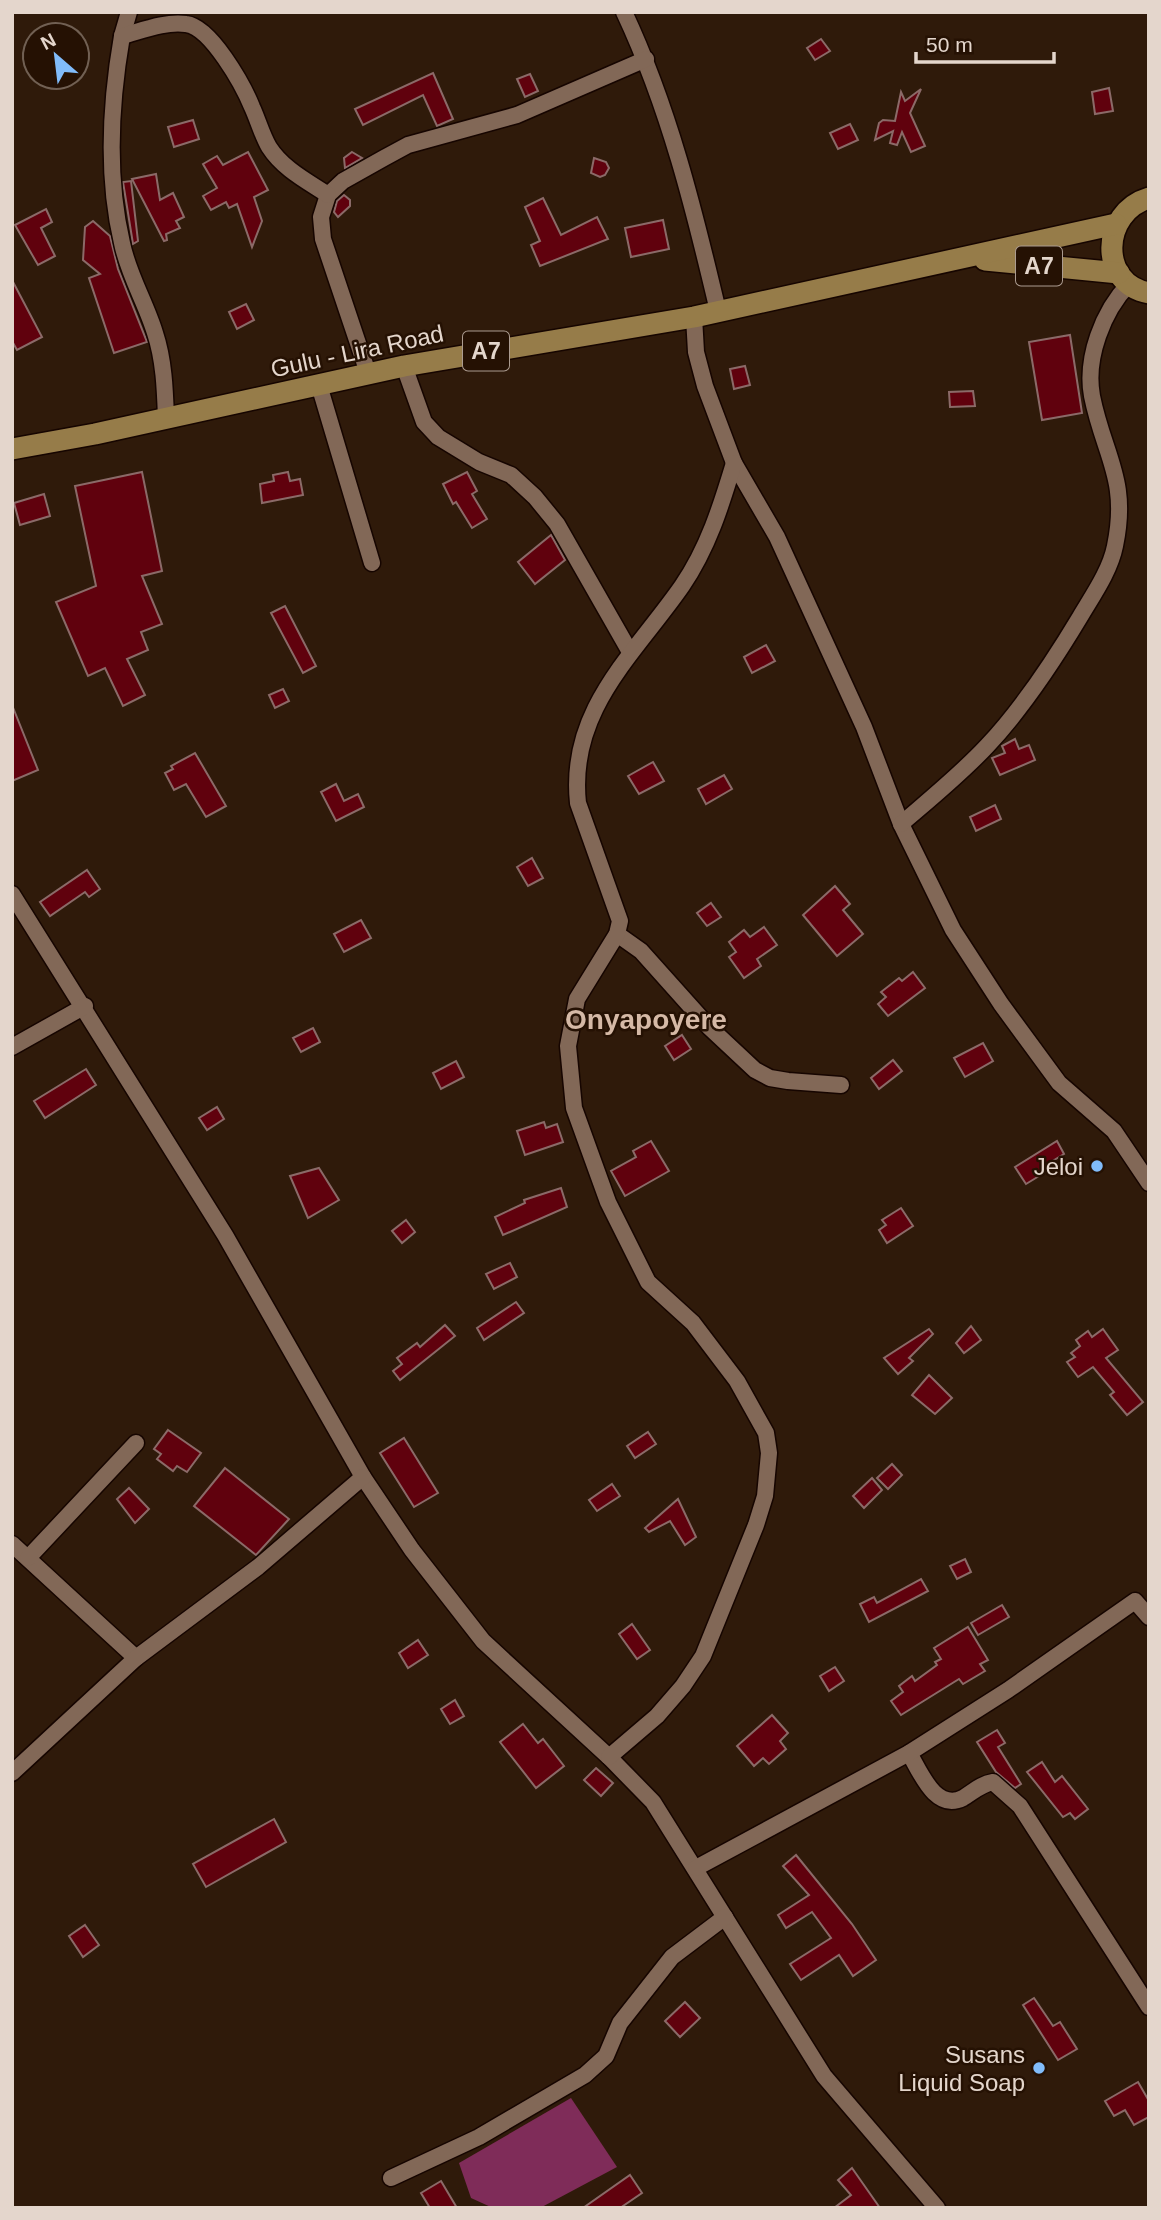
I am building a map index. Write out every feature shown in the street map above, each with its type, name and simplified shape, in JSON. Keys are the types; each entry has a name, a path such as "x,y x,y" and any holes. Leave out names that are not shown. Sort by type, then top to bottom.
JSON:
{"main road":[{"path":"1132,284 1111,250 1116,225 1125,211 1149,198"},
{"name":"A7","path":"960,257 1116,225"},
{"name":"Gulu - Lira Road","path":"12,449 404,366 694,317 960,257"},
{"name":"A7","path":"960,257 1132,284"}],"street":[{"path":"624,12 646,59 698,227 719,311"},
{"path":"126,15 115,76 110,145 121,241 156,335 165,384 166,418"},
{"path":"122,36 151,27 186,24 198,29 216,48 236,77 269,146 287,168 328,195"},
{"path":"368,373 323,239 321,217 328,195 342,181 408,145 517,115 646,59"},
{"path":"901,824 988,746 1023,703 1098,587 1115,549 1121,509 1114,460 1092,395 1094,351 1115,299 1132,284"},
{"path":"694,317 696,352 705,386 734,463 777,537 864,727 901,824 953,930 1001,1004 1059,1083 1126,1145 1149,1183"},
{"path":"404,366 424,422 438,437 479,462 511,475 557,524 629,652"},
{"path":"319,385 372,563"},
{"path":"609,1757 657,1716 683,1686 703,1656 765,1496 769,1454 766,1433 737,1381 693,1323 648,1282 608,1202 575,1108 568,1046 577,999 617,934 618,915 586,831 577,787 585,735 598,700 629,652 682,585 714,529 734,463"},
{"path":"12,894 85,1006 225,1235 363,1477 447,1598 483,1641 609,1757 653,1802 824,2076 937,2208"},
{"path":"617,934 640,951 709,1027 755,1070 770,1078 841,1085"},
{"path":"12,1046 85,1006"},
{"path":"28,1558 136,1443"},
{"path":"12,1773 136,1658 258,1567 363,1477"},
{"path":"12,1544 136,1658"},
{"path":"696,1868 909,1753 1008,1690 1135,1601 1149,1617"},
{"path":"909,1753 939,1797 954,1801 993,1782 1020,1806 1149,2007"},
{"path":"391,2178 479,2137 585,2075 606,2056 620,2024 673,1957 725,1917"}],"shaded area":[{"path":"571,2098 617,2167 540,2208 493,2208 471,2198 459,2163"}],"building":[{"path":"821,39 830,51 815,60 807,48"},
{"path":"433,73 453,119 437,126 423,95 363,125 355,109"},
{"path":"530,74 538,91 525,97 517,79"},
{"path":"1109,88 1113,111 1095,114 1092,92"},
{"path":"921,89 910,113 925,146 911,152 902,132 897,145 890,143 893,131 875,140 879,123 883,120 895,121 901,92 905,101"},
{"path":"193,120 199,139 174,147 168,127"},
{"path":"850,124 858,140 838,149 830,133"},
{"path":"248,152 268,190 254,197 262,221 252,247 237,204 229,208 226,202 211,210 203,196 217,188 203,164 217,156 223,165"},
{"path":"352,152 362,158 345,168 344,158"},
{"path":"594,158 606,162 609,168 605,175 600,177 591,173"},
{"path":"156,174 160,200 173,193 184,217 176,221 180,228 166,234 167,240 164,241 132,179"},
{"path":"131,181 138,241 133,244 123,182"},
{"path":"344,195 350,200 350,206 338,217 334,212 337,201"},
{"path":"543,198 561,235 597,217 608,239 540,266 531,245 540,241 525,207"},
{"path":"46,209 52,222 41,228 55,256 38,265 15,225"},
{"path":"663,220 669,249 631,257 625,228"},
{"path":"93,221 110,236 118,269 147,342 114,353 89,278 100,274 83,260 85,227"},
{"path":"12,280 42,337 17,350 12,341"},
{"path":"246,304 254,320 237,329 229,312"},
{"path":"1070,335 1082,413 1042,420 1029,342"},
{"path":"745,366 750,385 734,389 730,369"},
{"path":"973,391 975,406 950,407 949,392"},
{"path":"142,472 162,571 142,576 162,624 141,632 148,650 127,659 145,695 123,706 105,668 88,676 56,602 96,586 75,486"},
{"path":"288,472 290,481 300,479 303,495 262,503 260,484 274,481 273,475"},
{"path":"467,472 477,491 472,494 487,519 472,528 456,502 453,504 443,484"},
{"path":"44,494 50,516 20,525 14,503"},
{"path":"551,535 565,560 535,584 518,562"},
{"path":"285,606 316,666 303,673 271,613"},
{"path":"766,645 775,661 752,673 744,657"},
{"path":"283,689 289,701 275,708 269,695"},
{"path":"12,705 38,770 12,781"},
{"path":"1015,739 1019,749 1029,745 1035,760 1000,775 992,758 1005,753 1002,746"},
{"path":"195,753 226,806 206,817 186,784 174,790 165,773 173,769 171,766"},
{"path":"653,762 664,781 639,794 628,776"},
{"path":"724,775 732,789 706,804 698,789"},
{"path":"336,784 344,801 358,794 364,807 336,821 321,792"},
{"path":"995,805 1001,819 976,831 970,817"},
{"path":"532,858 543,878 528,886 517,867"},
{"path":"87,870 100,889 89,897 85,892 50,916 40,902"},
{"path":"835,886 850,904 843,910 863,934 837,956 803,915"},
{"path":"711,903 721,917 707,926 697,913"},
{"path":"361,920 371,938 344,952 334,934"},
{"path":"764,927 777,945 757,959 761,966 744,978 729,957 736,952 729,942 744,930 750,937"},
{"path":"913,972 925,988 888,1016 878,1004 886,997 881,992 899,978 902,981"},
{"path":"313,1028 320,1042 301,1052 293,1038"},
{"path":"682,1035 691,1049 674,1060 665,1046"},
{"path":"983,1043 993,1061 965,1077 954,1058"},
{"path":"893,1060 902,1071 879,1089 871,1078"},
{"path":"456,1061 464,1077 441,1089 433,1073"},
{"path":"86,1069 96,1085 45,1118 34,1101"},
{"path":"217,1107 224,1119 207,1130 199,1118"},
{"path":"544,1122 546,1128 557,1124 563,1142 525,1155 517,1131"},
{"path":"651,1141 669,1171 625,1196 611,1171 636,1157 633,1151"},
{"path":"1057,1141 1064,1154 1046,1165 1049,1170 1026,1184 1015,1167"},
{"path":"319,1168 339,1200 308,1218 290,1176"},
{"path":"561,1188 567,1207 503,1235 495,1217 525,1203 524,1200"},
{"path":"901,1208 913,1226 887,1243 879,1230 886,1225 882,1220"},
{"path":"406,1220 415,1232 402,1243 392,1231"},
{"path":"510,1263 517,1277 494,1289 486,1274"},
{"path":"516,1302 524,1313 484,1340 477,1328"},
{"path":"445,1325 455,1336 400,1380 393,1371 402,1364 397,1358 417,1343 420,1347"},
{"path":"971,1326 981,1340 964,1353 956,1343"},
{"path":"929,1329 933,1334 909,1358 913,1361 898,1374 884,1358"},
{"path":"1103,1329 1118,1350 1106,1358 1143,1402 1127,1415 1110,1395 1114,1392 1093,1367 1078,1377 1067,1362 1075,1357 1071,1353 1080,1346 1076,1340 1088,1331 1092,1337"},
{"path":"929,1375 952,1398 935,1414 912,1395"},
{"path":"168,1430 201,1453 187,1472 177,1466 173,1471 157,1459 161,1454 154,1449"},
{"path":"648,1432 656,1444 635,1458 627,1446"},
{"path":"404,1438 438,1493 414,1507 380,1453"},
{"path":"892,1464 902,1475 888,1489 877,1478"},
{"path":"225,1468 289,1519 256,1555 194,1506"},
{"path":"872,1478 882,1490 864,1508 853,1496"},
{"path":"612,1484 620,1496 597,1511 589,1500"},
{"path":"129,1488 149,1509 135,1523 117,1499"},
{"path":"678,1499 696,1537 685,1545 670,1521 649,1532 645,1528"},
{"path":"965,1559 971,1572 957,1579 950,1566"},
{"path":"921,1579 928,1591 869,1622 860,1604 874,1597 877,1603"},
{"path":"1002,1605 1009,1617 978,1635 971,1623"},
{"path":"632,1624 650,1650 637,1659 619,1634"},
{"path":"968,1627 988,1660 980,1664 985,1671 963,1684 959,1679 901,1715 891,1701 903,1692 899,1686 912,1676 915,1681 937,1665 935,1662 941,1659 934,1648"},
{"path":"418,1640 428,1655 408,1668 399,1653"},
{"path":"835,1667 844,1681 829,1691 820,1676"},
{"path":"455,1700 464,1716 450,1724 441,1709"},
{"path":"772,1715 788,1733 780,1741 786,1749 769,1764 763,1758 754,1766 737,1746"},
{"path":"523,1724 538,1743 543,1739 564,1766 536,1788 500,1742"},
{"path":"997,1730 1005,1743 998,1747 1021,1784 1015,1788 996,1772 977,1742"},
{"path":"1042,1762 1055,1782 1062,1776 1088,1809 1075,1819 1070,1813 1063,1817 1027,1772"},
{"path":"596,1768 613,1783 601,1796 584,1780"},
{"path":"274,1819 286,1842 206,1887 193,1864"},
{"path":"796,1855 852,1924 876,1960 853,1976 839,1955 801,1980 790,1964 831,1938 812,1912 786,1928 778,1915 809,1895 783,1866"},
{"path":"85,1925 99,1945 83,1957 69,1936"},
{"path":"1034,1998 1053,2026 1060,2022 1077,2049 1058,2060 1023,2005"},
{"path":"685,2002 700,2018 680,2037 665,2021"},
{"path":"1138,2082 1149,2101 1149,2117 1134,2125 1125,2110 1114,2116 1105,2101"},
{"path":"852,2168 880,2208 834,2208 851,2195 838,2180"},
{"path":"630,2175 642,2193 620,2208 583,2208"},
{"path":"441,2181 457,2208 430,2208 421,2193"}],"place":[{"name":"Jeloi","path":"1097,1166"},
{"name":"Susans Liquid Soap","path":"1039,2068"}],"district":[{"name":"Onyapoyere","path":"646,1019"}]}
